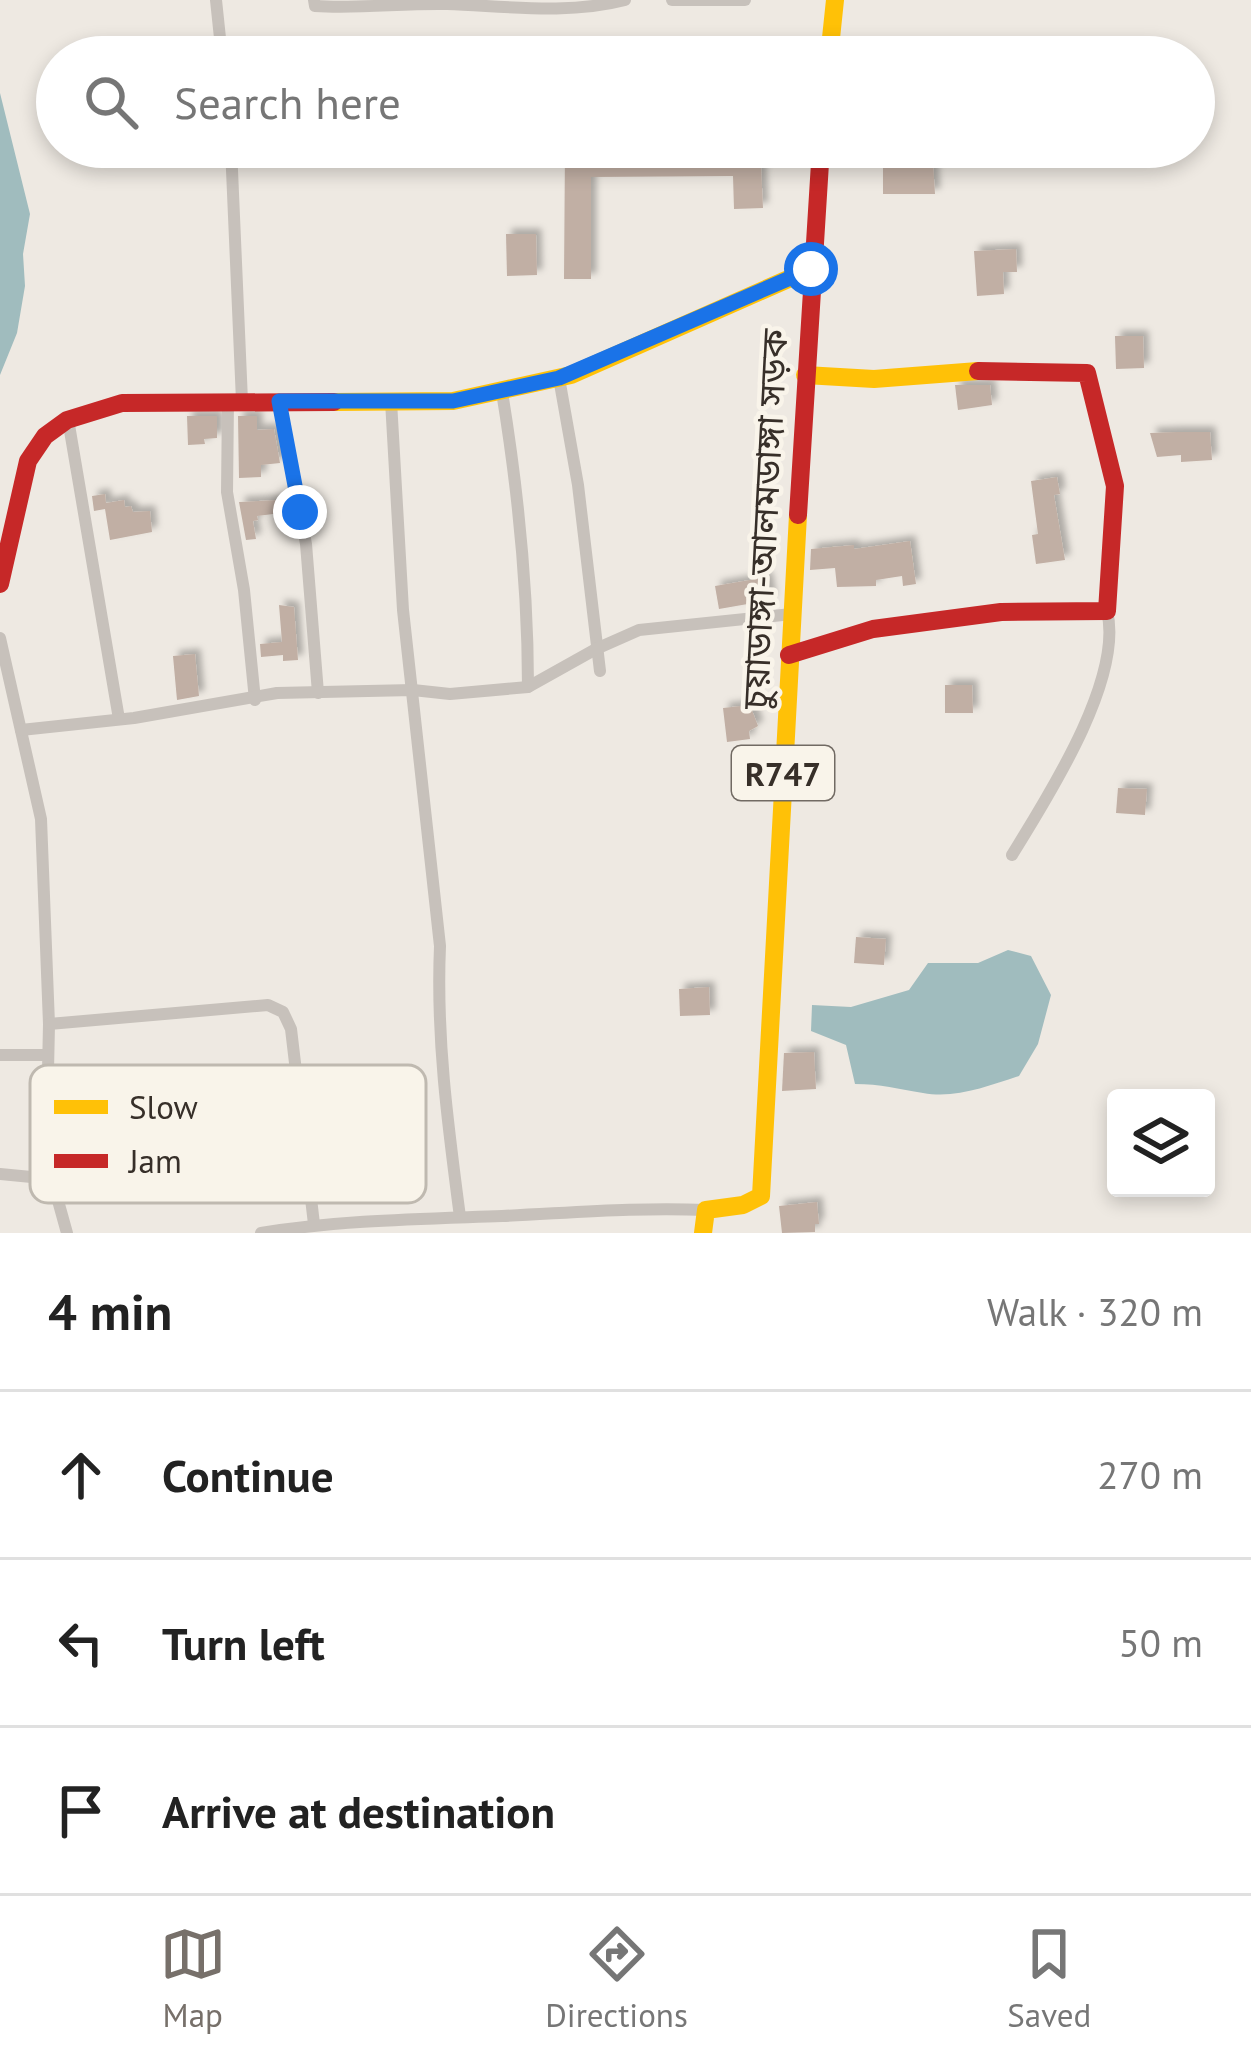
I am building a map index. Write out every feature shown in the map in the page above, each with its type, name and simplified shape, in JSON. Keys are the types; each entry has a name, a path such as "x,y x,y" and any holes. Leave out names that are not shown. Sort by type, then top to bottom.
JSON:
{"street":[{"path":"216,0 220,36"},
{"path":"314,0 315,6 335,8 442,4 526,8 625,0"},
{"path":"672,0 746,0"},
{"path":"831,36 835,0"},
{"path":"231,168 235,401 227,492 244,590 255,700"},
{"name":"R747","path":"811,269 819,168"},
{"path":"0,584 36,442 88,409 122,403 453,401 502,392 559,378 811,269"},
{"name":"চুয়াডাঙ্গা-আলমডাঙ্গা সড়ক","path":"706,1210 743,1205 761,1196 811,269"},
{"path":"805,375 874,379 953,370 1087,373 1115,486 1106,657 1091,710 1054,786 1012,855"},
{"path":"559,378 578,485 600,671"},
{"path":"502,392 528,611 528,687"},
{"path":"279,401 306,544 318,693"},
{"path":"391,401 401,589 440,946 437,998 443,1090 460,1217"},
{"path":"68,419 119,719"},
{"path":"789,655 873,629 1001,612 1107,610"},
{"path":"21,730 255,700 277,693 412,690 450,694 528,687 639,630 792,614"},
{"path":"0,638 41,819 50,1024 47,1065"},
{"path":"50,1024 268,1005 283,1012 291,1030 295,1065"},
{"path":"0,1055 47,1055"},
{"path":"0,1174 30,1177"},
{"path":"59,1203 67,1233"},
{"path":"312,1203 314,1224"},
{"path":"261,1233 314,1224 658,1208 706,1210 703,1233"}],"water":[{"path":"0,93 30,214 17,333 0,375"},
{"path":"1008,950 1031,956 1051,995 1038,1044 1019,1076 948,1094 855,1084 846,1045 811,1031 812,1005 851,1007 909,990 928,963 978,963"}],"building":[{"path":"565,168 761,168 763,208 734,209 733,176 591,177 591,279 564,279"},
{"path":"883,168 933,168 935,194 883,194"},
{"path":"506,234 536,234 537,275 507,276"},
{"path":"1016,249 1017,272 1003,272 1004,294 977,296 974,251"},
{"path":"1115,336 1143,336 1144,368 1116,369"},
{"path":"955,385 990,385 992,405 958,410"},
{"path":"187,416 217,416 217,438 188,445"},
{"path":"238,416 257,416 257,430 274,429 280,463 261,465 261,477 239,478"},
{"path":"1210,432 1212,460 1181,462 1181,455 1157,457 1150,433"},
{"path":"1057,477 1060,494 1054,495 1065,560 1036,564 1032,535 1038,534 1031,481"},
{"path":"105,494 106,503 124,500 133,512 150,511 152,532 110,540 105,509 94,511 92,496"},
{"path":"279,500 281,513 257,516 253,521 256,539 246,540 239,502"},
{"path":"910,541 916,584 903,586 902,576 876,580 876,586 837,587 835,568 810,570 811,549"},
{"path":"767,577 771,600 719,609 715,586"},
{"path":"279,605 294,607 298,660 283,661 283,655 261,657 260,644 282,642"},
{"path":"195,654 199,696 177,700 173,656"},
{"path":"945,685 972,685 973,713 945,713"},
{"path":"750,705 758,726 749,731 750,739 727,742 723,708"},
{"path":"1118,788 1147,789 1145,815 1116,813"},
{"path":"856,937 886,939 884,965 854,963"},
{"path":"709,987 710,1015 680,1016 679,989"},
{"path":"814,1052 816,1089 782,1091 784,1053"},
{"path":"817,1202 815,1232 782,1233 779,1206"}],"traffic: slow":[{"path":"831,36 835,0"},
{"path":"334,402 453,401 571,375 811,269"},
{"path":"805,375 874,379 978,371"},
{"path":"703,1233 706,1210 743,1205 761,1196 798,515"}],"traffic: jam":[{"path":"798,515 820,168"},
{"path":"789,655 873,629 1001,612 1107,611 1115,486 1087,373 978,371"},
{"path":"0,584 28,461 45,436 67,420 122,403 334,402"}],"route":[{"path":"300,512 279,401 453,401 559,378 811,269"}]}
